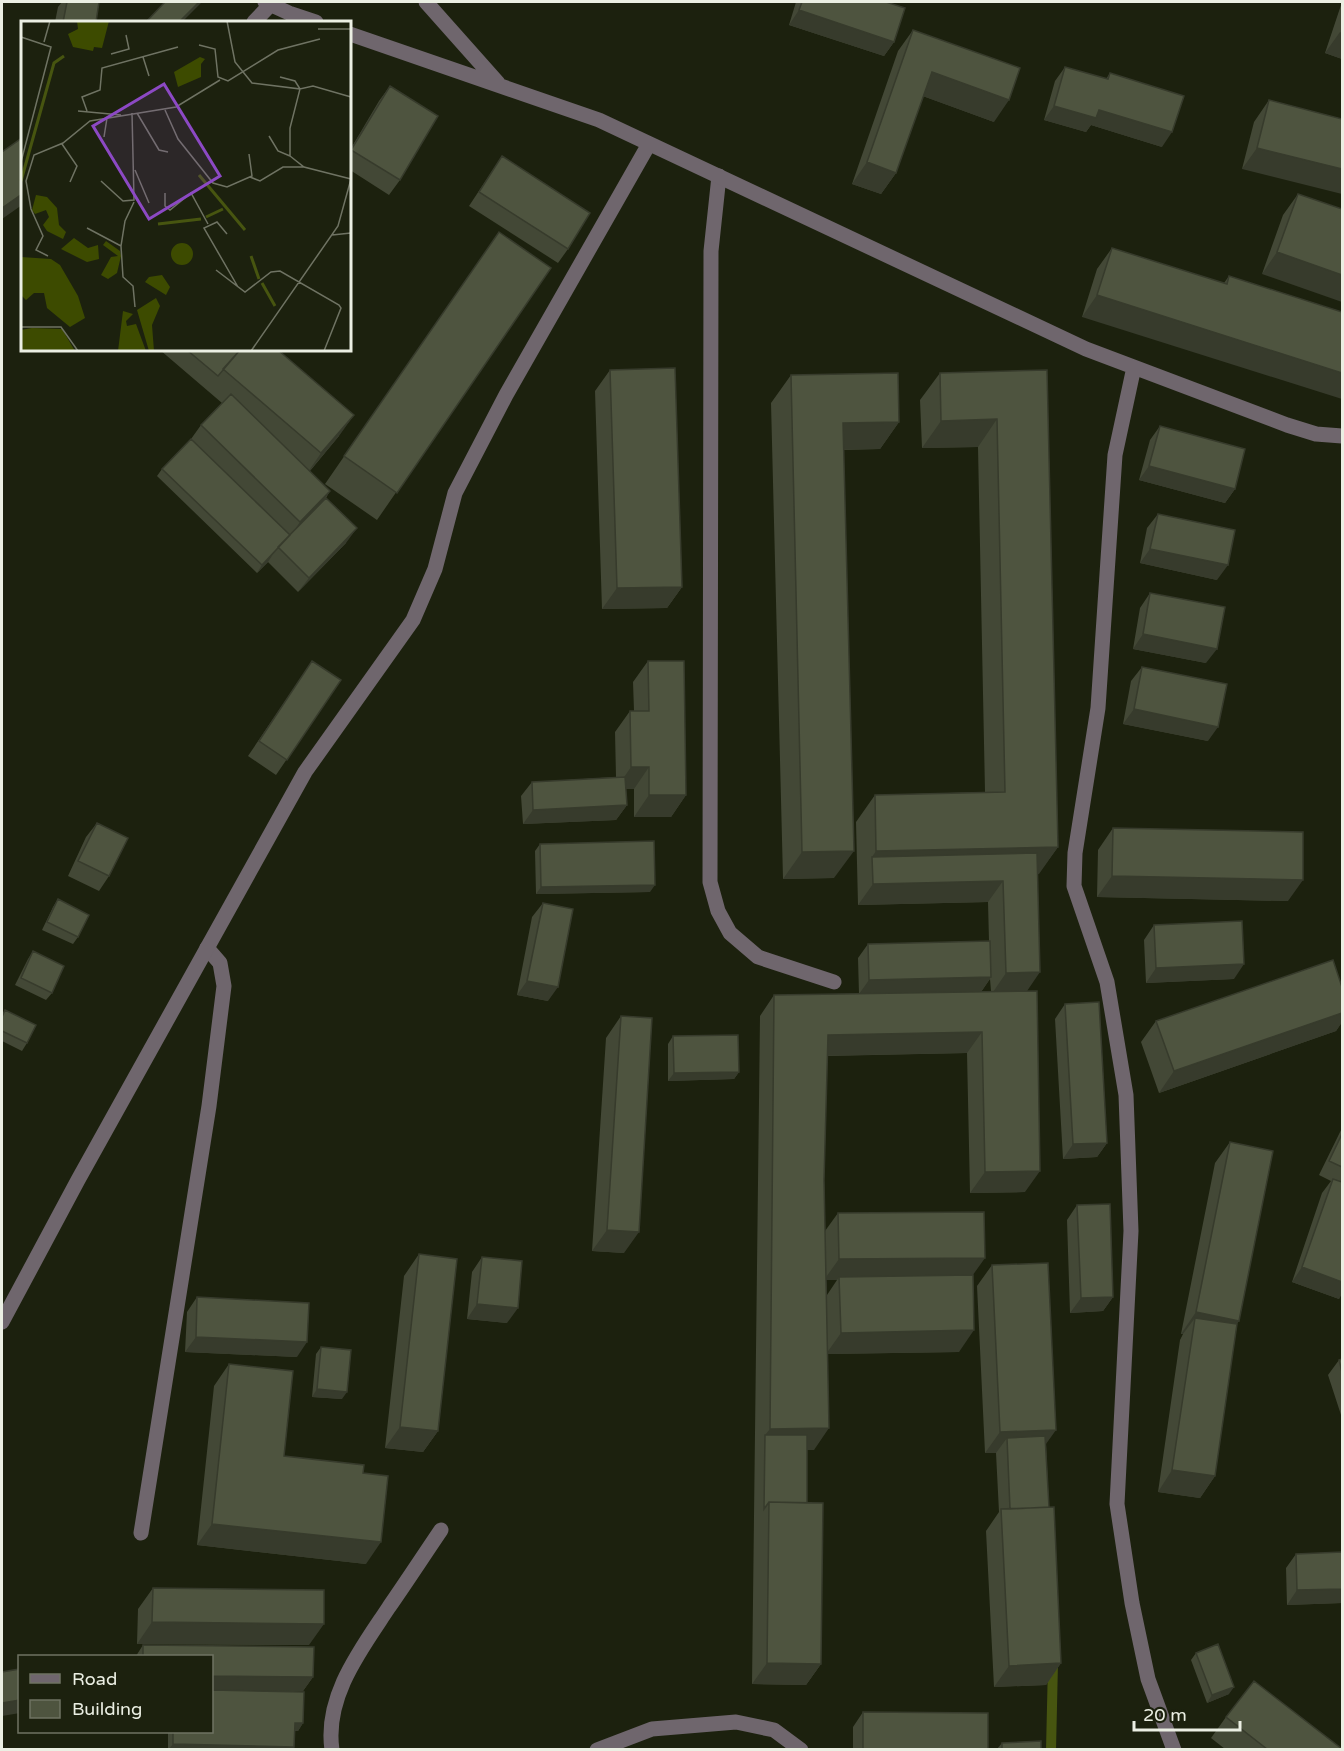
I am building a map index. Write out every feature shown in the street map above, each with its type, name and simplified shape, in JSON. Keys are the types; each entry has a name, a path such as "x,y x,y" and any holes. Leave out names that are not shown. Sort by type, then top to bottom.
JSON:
{"street":[{"path":"426,2 500,86"},
{"path":"255,21 268,3 313,21"},
{"path":"351,34 599,120 1086,350 1287,425 1316,434 1342,436"},
{"path":"2,1322 305,772 413,620 435,569 455,493 506,395 649,144"},
{"path":"719,176 711,251 710,882 718,911 730,933 758,957 834,982"},
{"path":"1134,367 1115,455 1098,708 1075,853 1074,886 1107,982 1126,1095 1131,1231 1117,1504 1132,1602 1148,1678 1173,1749"},
{"path":"141,1533 208,1106 224,986 220,963 207,948"},
{"path":"332,1749 333,1715 342,1685 362,1648 441,1530"},
{"path":"597,1749 652,1729 736,1722 774,1730 801,1749"}],"building":[{"path":"67,2 99,2 96,21 63,21"},
{"path":"165,2 199,2 180,21 147,21"},
{"path":"802,2 886,2 905,8 894,42 799,10"},
{"path":"913,30 1020,68 1009,100 932,72 896,173 867,162"},
{"path":"1065,67 1108,79 1110,73 1184,96 1172,132 1099,110 1096,118 1054,106"},
{"path":"390,86 438,116 400,180 351,150"},
{"path":"1269,100 1342,119 1342,169 1257,148"},
{"path":"21,139 21,195 2,208 2,152"},
{"path":"502,156 590,213 568,249 479,192"},
{"path":"1298,194 1342,209 1342,275 1277,252"},
{"path":"499,232 551,268 397,493 344,456"},
{"path":"1112,248 1227,284 1229,276 1342,312 1342,373 1097,295"},
{"path":"188,351 239,351 218,376"},
{"path":"239,351 279,351 354,415 321,453 223,369"},
{"path":"675,368 682,587 617,588 610,370"},
{"path":"1047,370 1058,847 876,851 875,795 1005,792 997,419 941,421 940,373"},
{"path":"898,373 899,422 843,423 854,851 802,852 791,375"},
{"path":"231,394 330,491 300,522 201,425"},
{"path":"1160,426 1245,449 1235,489 1149,466"},
{"path":"191,439 290,535 262,565 162,469"},
{"path":"326,498 357,528 309,578 278,547"},
{"path":"1158,514 1235,530 1228,565 1150,549"},
{"path":"1150,593 1225,607 1217,649 1143,634"},
{"path":"312,661 341,680 287,760 259,741"},
{"path":"648,661 684,661 686,795 649,795 649,767 631,767 630,711 649,711"},
{"path":"1142,667 1227,684 1218,727 1134,709"},
{"path":"625,777 627,805 533,810 532,782"},
{"path":"97,823 128,838 109,876 78,861"},
{"path":"1113,828 1303,832 1303,880 1112,876"},
{"path":"654,841 655,885 541,887 540,844"},
{"path":"1037,853 1040,972 1006,973 1003,881 873,884 872,857"},
{"path":"58,899 89,915 78,937 47,922"},
{"path":"543,903 573,909 558,987 527,981"},
{"path":"1242,921 1244,964 1156,968 1154,925"},
{"path":"990,941 991,977 869,980 868,944"},
{"path":"33,951 64,966 52,993 21,978"},
{"path":"1333,960 1342,987 1342,1013 1174,1071 1156,1021"},
{"path":"1037,991 1040,1171 985,1172 982,1032 828,1035 824,1180 829,1428 770,1429 774,995"},
{"path":"1099,1002 1107,1143 1073,1144 1065,1004"},
{"path":"5,1010 36,1025 27,1043 2,1031 2,1017"},
{"path":"621,1016 652,1018 639,1232 607,1230"},
{"path":"738,1035 739,1072 674,1073 673,1036"},
{"path":"1342,1134 1342,1167 1329,1161"},
{"path":"1230,1142 1273,1151 1239,1321 1196,1312"},
{"path":"1333,1179 1342,1182 1342,1282 1302,1267"},
{"path":"1110,1204 1113,1297 1081,1298 1077,1205"},
{"path":"984,1212 985,1258 839,1259 838,1213"},
{"path":"419,1254 457,1259 438,1431 400,1427"},
{"path":"482,1257 522,1261 518,1308 477,1304"},
{"path":"1048,1263 1056,1430 1000,1432 992,1265"},
{"path":"973,1275 974,1330 841,1333 839,1277"},
{"path":"197,1297 309,1303 307,1342 196,1337"},
{"path":"1195,1318 1237,1324 1215,1476 1172,1470"},
{"path":"321,1347 351,1350 347,1392 317,1389"},
{"path":"229,1364 293,1371 284,1456 364,1465 363,1473 388,1476 381,1542 212,1524"},
{"path":"765,1435 807,1435 807,1503 769,1502 764,1509"},
{"path":"1045,1436 1049,1507 1010,1509 1007,1438"},
{"path":"769,1502 823,1503 821,1664 767,1663"},
{"path":"1054,1507 1061,1663 1009,1666 1001,1509"},
{"path":"1342,1552 1342,1589 1297,1590 1296,1554"},
{"path":"153,1588 324,1590 324,1624 152,1622"},
{"path":"1218,1644 1234,1687 1212,1695 1196,1653"},
{"path":"143,1645 314,1647 313,1677 213,1676 213,1655 143,1655"},
{"path":"18,1669 18,1700 2,1703 2,1672"},
{"path":"1254,1681 1342,1749 1267,1749 1226,1717"},
{"path":"213,1690 304,1692 303,1723 295,1723 294,1747 173,1744 173,1733 213,1733"},
{"path":"863,1712 988,1713 988,1749 863,1749"},
{"path":"1041,1741 1041,1749 1002,1749 1002,1743"}],"waterway":[{"path":"1051,1750 1053,1663"}]}
